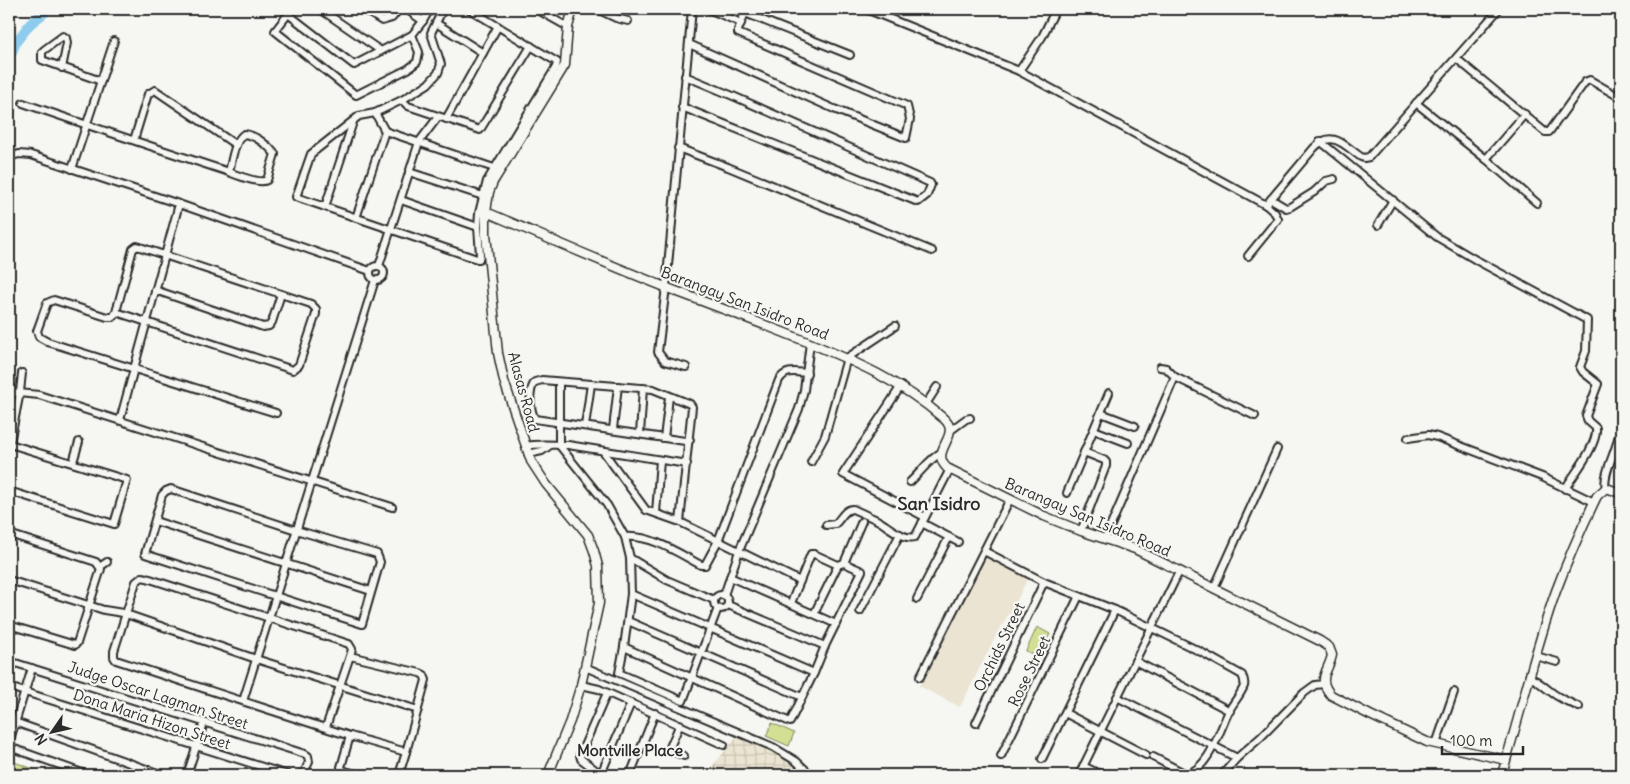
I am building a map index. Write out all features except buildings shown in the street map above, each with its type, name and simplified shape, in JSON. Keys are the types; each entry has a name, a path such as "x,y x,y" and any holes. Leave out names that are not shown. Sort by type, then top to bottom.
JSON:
{"street":[{"path":"320,9 382,52"},
{"path":"363,9 382,21 392,18 399,9"},
{"path":"406,9 423,21"},
{"path":"412,35 419,52 417,62 408,69 356,95 275,31 290,11 354,65 412,35 430,9"},
{"path":"443,9 431,36 442,64 441,69 428,84 402,100 375,113 359,116 311,154 296,197 480,259 478,227 483,196 494,168 556,67 557,62 469,9"},
{"path":"536,9 568,27"},
{"name":"Alasas Road","path":"548,775 570,722 581,685 599,603 598,566 588,535 537,471 526,450 510,402 498,353 489,266 486,212 489,192 493,182 565,65 568,27 573,9"},
{"path":"597,9 616,18 628,21"},
{"path":"686,367 665,361 658,352 666,287 692,9"},
{"path":"708,9 740,23"},
{"path":"866,9 1019,71 1266,205 1275,213 1278,219 1248,256"},
{"path":"1019,71 1042,36 1056,9"},
{"path":"1266,205 1320,141 1326,138 1333,138 1367,158 1457,59 1499,9"},
{"path":"688,44 834,109 906,138 910,119 907,106 738,33 740,23 745,13 850,55"},
{"path":"436,23 483,53"},
{"path":"446,119 498,26"},
{"path":"62,68 67,44 66,38 63,36 44,50 42,60 62,68 101,81"},
{"path":"72,169 114,41"},
{"path":"402,100 408,106 480,130 531,46"},
{"path":"1457,59 1542,130 1549,132 1585,82 1590,80 1621,98"},
{"path":"682,107 918,202 927,195 931,185 734,96 685,76"},
{"path":"134,140 148,94 154,90 236,146"},
{"path":"23,102 88,125 229,172 260,182 265,181 275,154 270,148 248,134 240,138 229,172"},
{"path":"1416,103 1537,203"},
{"path":"375,113 385,132 494,168"},
{"path":"1486,159 1525,114"},
{"path":"379,266 419,142 438,117"},
{"path":"325,207 353,122"},
{"path":"356,218 385,132"},
{"path":"1320,141 1446,243 1587,320 1586,351 1580,366 1583,372 1598,384 1586,416 1588,422 1596,428 1597,435 1587,455 1565,489"},
{"path":"678,148 932,251"},
{"path":"9,156 31,155 370,271"},
{"path":"409,172 483,196"},
{"path":"1271,199 1286,208 1290,207 1314,192 1326,181 1334,179"},
{"path":"401,200 478,227"},
{"path":"1378,225 1392,200"},
{"path":"120,420 178,204"},
{"name":"Barangay San Isidro Road","path":"486,212 666,287 847,358 901,386 950,424 951,430"},
{"path":"116,312 293,370 299,365 317,311 311,304 138,246 133,248 113,317 107,317 51,300 47,304 37,334 42,340 48,342 276,413"},
{"path":"370,271 373,267 379,266 384,270 381,279 374,280"},
{"path":"370,271 370,275 374,280"},
{"path":"243,701 374,280"},
{"path":"155,290 263,326 269,326 272,322 281,294"},
{"path":"811,462 825,436 847,358 895,326"},
{"path":"724,595 739,551 799,409 810,343"},
{"path":"1160,367 1166,368 1175,377 1255,416"},
{"path":"625,537 634,536 657,543 701,565 705,565 718,541 779,380 786,372 806,373"},
{"path":"9,491 114,524 127,480 73,462 9,446 22,373"},
{"path":"1105,539 1175,377"},
{"path":"680,522 690,440 692,406 652,389 644,388 542,380 535,382 531,390 532,410 536,419 685,441 690,440"},
{"path":"559,382 558,445 569,456 607,505 625,537 630,558 631,594 619,673 683,701 718,608"},
{"path":"585,426 591,384"},
{"path":"613,429 618,386"},
{"path":"901,386 843,474 958,542"},
{"path":"926,404 937,387"},
{"path":"640,434 644,388"},
{"path":"9,392 39,395 392,507"},
{"path":"1068,493 1109,393"},
{"path":"664,438 669,396"},
{"path":"1101,413 1135,426"},
{"path":"826,525 835,524 844,512 853,509 878,520 900,534 915,538 950,469 942,461 942,452 951,430 970,418"},
{"path":"1094,430 1128,443"},
{"path":"1408,438 1428,435 1437,438 1542,477 1594,502"},
{"path":"1606,488 1604,484 1618,438"},
{"path":"73,462 79,442"},
{"path":"526,450 540,443 549,446 568,445 687,464"},
{"path":"1214,588 1277,449"},
{"path":"603,451 646,510 680,522 800,581"},
{"path":"910,482 922,472 933,458 942,452"},
{"path":"1081,531 1106,466 1104,460 1084,452"},
{"path":"656,513 660,460"},
{"name":"Barangay San Isidro Road","path":"950,469 1081,531 1135,549 1320,641 1329,647 1332,655 1325,672 1324,684"},
{"path":"1606,488 1621,493"},
{"path":"1502,775 1529,677 1556,592 1594,502 1597,496 1606,488"},
{"path":"171,490 296,530 377,554 380,562 362,624 145,554 162,495 166,491 171,490"},
{"path":"920,677 1010,499"},
{"path":"155,521 371,591"},
{"path":"814,614 862,521"},
{"path":"9,534 96,562 101,566"},
{"path":"860,611 900,534"},
{"path":"917,599 949,537"},
{"path":"984,551 1044,582 1115,610 1201,652 1242,675 1244,679 1244,685 1214,745 1196,771 1186,774 1065,713"},
{"path":"624,647 790,722 862,571 811,554 791,603"},
{"path":"630,558 667,580 714,600 718,608"},
{"path":"101,566 107,562"},
{"path":"9,625 75,645 101,573 101,566"},
{"path":"1079,775 1179,572"},
{"path":"326,728 350,656 351,647 346,642 142,577 136,582 113,655 116,660 350,736 406,752"},
{"path":"730,577 836,624"},
{"path":"9,580 125,615 418,710"},
{"name":"Orchids Street","path":"976,723 1044,582"},
{"path":"631,594 814,673"},
{"path":"714,600 719,594 724,595"},
{"path":"724,595 727,598 728,605"},
{"name":"Rose Street","path":"1001,756 1079,596"},
{"path":"718,608 724,608 728,605"},
{"path":"728,605 825,646"},
{"path":"1042,759 1115,610"},
{"path":"628,621 802,698"},
{"path":"350,656 424,675 426,680 399,775"},
{"path":"1536,656 1557,662"},
{"name":"Judge Oscar Lagman Street","path":"9,661 300,752 309,758 303,775"},
{"path":"1135,661 1230,711"},
{"path":"585,667 773,747 796,762 811,775"},
{"path":"32,668 25,692 12,721 9,745 88,775"},
{"path":"1529,677 1542,683 1549,691 1579,707"},
{"path":"1227,774 1237,758 1315,684 1324,684 1331,695 1403,732 1427,742 1506,760"},
{"path":"581,685 607,692 724,744"},
{"name":"Dona Maria Hizon Street","path":"9,687 276,773 288,775"},
{"path":"607,692 580,755 581,759 602,775 631,703"},
{"path":"1436,744 1454,692"},
{"path":"1117,698 1237,758"},
{"path":"630,775 655,713"},
{"path":"12,721 163,775"},
{"path":"188,775 204,723"},
{"path":"680,724 670,747 684,756"},
{"path":"350,736 340,767 342,770 359,775"},
{"path":"1083,766 1102,775"}],"shaded area":[{"path":"985,554 1029,576 960,707 919,686"},
{"path":"738,735 786,758 804,775 705,775"}],"green space":[{"path":"1037,627 1050,634 1038,657 1026,651"},
{"path":"772,723 794,733 789,746 766,736"},
{"path":"9,760 50,775 9,775"}],"waterway":[{"path":"9,60 16,42 30,24 49,9"}],"district":[{"name":"San Isidro","path":"939,503"},
{"name":"Montville Place","path":"630,750"}]}
